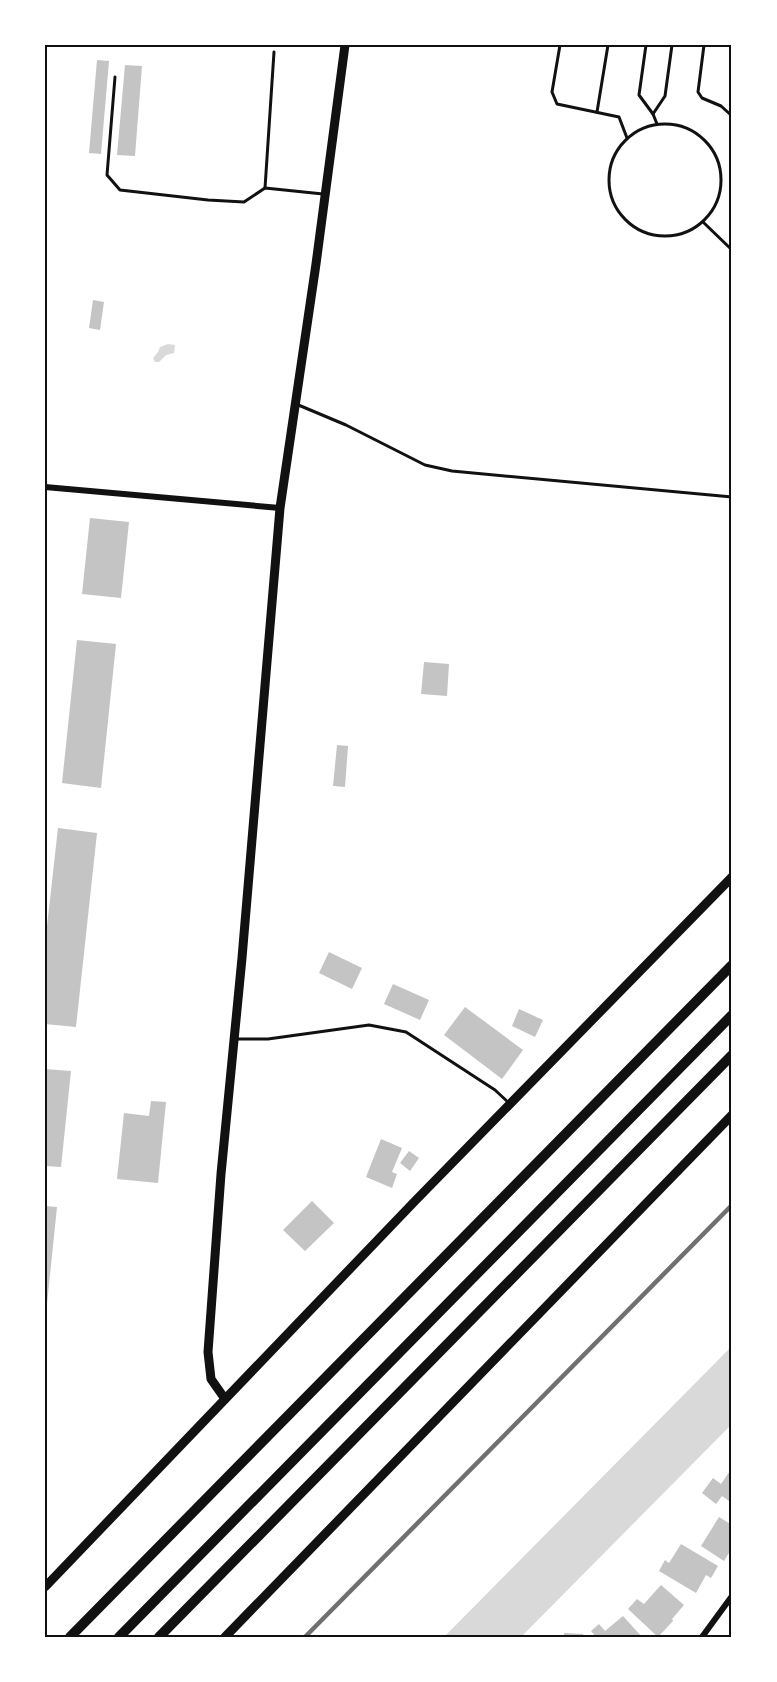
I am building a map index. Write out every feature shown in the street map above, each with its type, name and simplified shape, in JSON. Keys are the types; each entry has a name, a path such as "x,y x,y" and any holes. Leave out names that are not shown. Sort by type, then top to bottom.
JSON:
{"highway":[{"path":"70,1637 732,964"},
{"path":"119,1637 732,1015"},
{"path":"159,1637 732,1055"}],"main road":[{"path":"225,1399 211,1379 208,1352 221,1174 235,1039 280,508 345,45"},
{"path":"45,1587 732,877"},
{"path":"225,1637 732,1115"}],"street":[{"path":"45,487 280,508"},
{"path":"702,1637 732,1596"}],"lane":[{"path":"560,45 552,92 557,104 619,117 627,138"},
{"path":"597,112 608,45"},
{"path":"646,45 639,95 653,114 657,124"},
{"path":"653,114 665,96 672,45"},
{"path":"704,45 698,92 702,98 721,106 732,116"},
{"path":"265,188 274,52"},
{"path":"115,76 107,175 120,190 244,202 265,188 325,194"},
{"path":"657,124 679,125 696,133 710,146 718,162 721,180 718,199 702,222 678,236 660,237 642,232 626,222 615,207 609,189 609,170 615,153 627,138 643,128 657,124"},
{"path":"702,222 732,250"},
{"path":"295,404 346,425 425,465 452,471 732,497"},
{"path":"235,1039 268,1039 369,1025 406,1032 495,1090 511,1104"}],"shaded area":[{"path":"168,344 175,345 174,353 155,362 153,358 160,347"},
{"path":"732,1346 732,1424 521,1637 444,1637"}],"building":[{"path":"97,60 109,61 101,154 89,153"},
{"path":"125,65 142,66 135,156 117,155"},
{"path":"93,300 104,302 100,330 89,328"},
{"path":"90,518 129,522 121,598 82,594"},
{"path":"77,640 116,644 101,788 62,783"},
{"path":"424,662 449,664 447,696 421,694"},
{"path":"337,745 348,746 345,787 333,786"},
{"path":"58,828 97,833 76,1027 45,1024 45,944"},
{"path":"329,952 362,968 352,989 319,973"},
{"path":"393,984 429,1000 420,1020 384,1004"},
{"path":"465,1007 523,1050 502,1079 444,1035"},
{"path":"519,1009 543,1020 535,1037 512,1026"},
{"path":"45,1069 71,1071 61,1167 45,1166"},
{"path":"151,1101 166,1102 158,1183 117,1179 124,1113 149,1116"},
{"path":"381,1139 402,1148 392,1172 397,1174 392,1188 366,1177"},
{"path":"409,1151 419,1158 410,1171 400,1163"},
{"path":"312,1201 334,1223 305,1251 283,1230"},
{"path":"45,1206 57,1207 47,1304 45,1304"},
{"path":"732,1468 732,1503 722,1496 716,1504 702,1493 713,1478 721,1484"},
{"path":"719,1517 732,1525 732,1548 724,1561 701,1546"},
{"path":"681,1544 718,1566 711,1578 706,1575 696,1593 659,1571 665,1560 669,1563"},
{"path":"661,1585 684,1605 658,1637 628,1609 637,1599 644,1604"},
{"path":"623,1616 642,1637 596,1637 591,1631 599,1624 605,1631"},
{"path":"564,1633 583,1634 583,1637 564,1637"}],"railway":[{"path":"305,1637 732,1205"}]}
